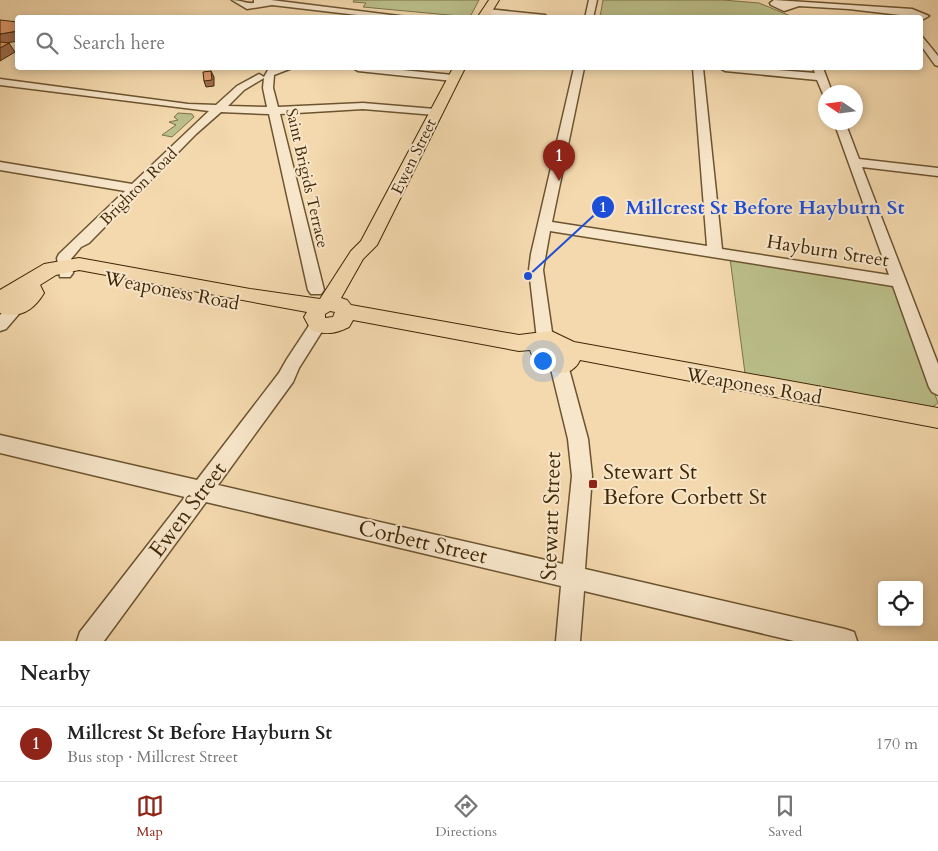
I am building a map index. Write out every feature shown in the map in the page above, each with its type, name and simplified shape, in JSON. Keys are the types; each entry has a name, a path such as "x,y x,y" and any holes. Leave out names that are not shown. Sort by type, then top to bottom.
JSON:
{"main road":[{"path":"486,15 494,0"},
{"name":"Ewen Street","path":"329,313 349,288 368,256 368,245 456,73"},
{"path":"9,302 67,267"},
{"name":"Weaponess Road","path":"67,267 298,313 329,313 369,325 555,350 938,418"},
{"name":"Weaponess Road","path":"555,350 938,426"}],"street":[{"path":"590,15 593,0"},
{"path":"234,1 253,7 274,4 382,15"},
{"path":"773,1 786,1 794,8 849,6 906,15 912,12 917,15"},
{"path":"923,16 937,13"},
{"path":"923,41 938,63"},
{"path":"397,70 456,73"},
{"name":"Stewart Street","path":"568,641 582,476 581,456 555,350 542,308 536,270 579,70"},
{"path":"698,70 715,252"},
{"path":"772,70 820,72 825,85"},
{"name":"Brighton Road","path":"67,267 84,240 192,132 215,110 262,72"},
{"name":"Saint Brigids Terrace","path":"262,72 329,313"},
{"path":"0,82 215,110 274,111 363,106 435,112"},
{"path":"842,130 938,387"},
{"path":"854,162 938,172"},
{"path":"0,166 136,189"},
{"name":"Hayburn Street","path":"544,226 899,282"},
{"name":"Ewen Street","path":"88,641 287,377 296,373 329,313"},
{"name":"Corbett Street","path":"0,444 574,576 845,641"}],"green space":[{"path":"354,0 479,0 471,15 449,15 363,7 366,3 353,2"},
{"path":"603,0 723,0 759,3 788,15 600,15"},
{"path":"178,113 192,114 194,117 172,137 162,135 176,125 169,122 178,120 174,117"},
{"path":"730,258 875,278 897,290 938,403 925,412 746,381"}],"building":[{"path":"0,20 15,22 15,32 0,34"},
{"path":"0,42 9,43 0,48"},
{"path":"211,71 212,80 204,81 203,72"}],"place":[{"name":"Millcrest St Before Hayburn St","path":"559,181"},
{"name":"Millcrest St Before Hayburn St","path":"528,276"},
{"name":"Stewart St Before Corbett St","path":"593,484"}]}
